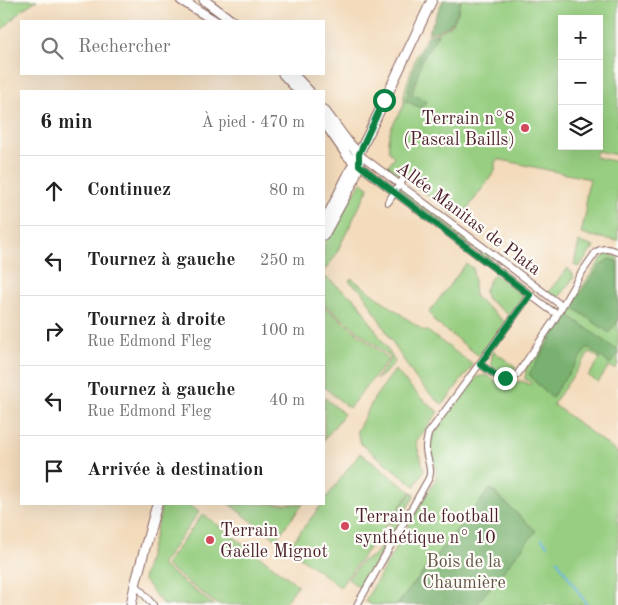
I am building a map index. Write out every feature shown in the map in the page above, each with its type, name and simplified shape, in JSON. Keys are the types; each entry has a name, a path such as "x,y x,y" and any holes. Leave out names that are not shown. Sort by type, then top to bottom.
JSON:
{"main road":[{"path":"181,0 213,20"},
{"path":"204,0 231,20"},
{"path":"325,221 357,160 432,0"},
{"path":"289,75 298,90"},
{"path":"289,75 308,90"},
{"path":"325,111 347,142 357,160 352,185 325,233"},
{"path":"325,123 348,155 357,160"},
{"path":"347,142 354,143 365,140"},
{"path":"131,605 157,505"}],"street":[{"name":"Allée Manitas de Plata","path":"357,160 399,184 562,306"},
{"name":"Allée Manitas de Plata","path":"357,160 394,192 557,314"},
{"path":"388,202 404,178"},
{"path":"480,364 498,377 511,378 517,375 596,252 607,248 618,252"},
{"path":"357,605 431,474 426,447 428,434 530,295"},
{"path":"135,585 138,586 153,605"}],"green space":[{"path":"0,0 37,0 23,9 0,32"},
{"path":"443,0 461,0 457,14 447,26 428,33"},
{"path":"461,0 618,0 618,155 597,151 595,157 618,162 618,241 581,234 590,179 497,159 495,171 460,219 388,166 394,157 389,150 388,140 391,128 404,105 404,93 416,57 428,35 448,27 455,20"},
{"path":"438,34 422,60 412,94 427,101 421,108 406,101 421,53 430,37"},
{"path":"361,182 369,187 334,258 325,270 325,241"},
{"path":"400,187 493,257 490,261 397,191"},
{"path":"579,242 594,247 579,267 574,265"},
{"path":"609,254 618,258 618,365 614,369 609,366 598,382 588,376 600,359 590,352 553,404 618,453 618,605 476,605 535,531 491,489 397,605 372,605 365,601 436,479 436,470 430,448 433,435 477,377 487,375 500,384 522,381 530,385 531,383 525,379 526,369 600,261"},
{"path":"609,259 618,262 618,321 609,333 571,306 601,265"},
{"path":"466,264 473,268 475,297 505,322 479,356 435,322 429,312"},
{"path":"568,268 574,277 558,299 548,292"},
{"path":"494,274 523,296 509,315 487,299 484,291"},
{"path":"325,277 357,301 395,362 382,376 376,379 391,359 325,305"},
{"path":"351,278 473,365 444,403 442,404 434,398 416,379 363,292 349,281"},
{"path":"325,307 389,359 349,408 325,388"},
{"path":"567,314 618,351 618,354 610,364 588,347 552,398 529,374"},
{"path":"493,351 516,367 510,374 499,373 493,368 491,361"},
{"path":"395,370 420,397 438,412 416,442 424,470 415,486 361,444 357,431 375,397"},
{"path":"325,398 344,414 325,439"},
{"name":"Terrain de football synthétique n° 10","path":"360,453 411,492 340,587 288,548 321,505 325,505 325,500"},
{"name":"Bois de la Chaumière","path":"490,489 536,531 476,605 397,605"},
{"path":"412,492 415,495 360,588 348,579 362,561 375,554 381,547 389,531 391,520"},
{"path":"161,505 189,505 199,512 161,565 214,605 163,605 143,579"},
{"path":"230,505 302,505 276,539"},
{"name":"Terrain Gaëlle Mignot","path":"203,514 298,585 283,605 218,605 165,565"}],"waterway":[{"path":"542,539 547,545"},
{"path":"557,560 587,605"}],"place":[{"name":"Terrain n°8 (Pascal Baills)","path":"525,128"},
{"name":"Terrain de football synthétique n° 10","path":"345,526"},
{"name":"Terrain Gaëlle Mignot","path":"210,540"}],"route":[{"path":"384,100 359,154 359,165 530,295 480,364 498,377 505,378"}]}
